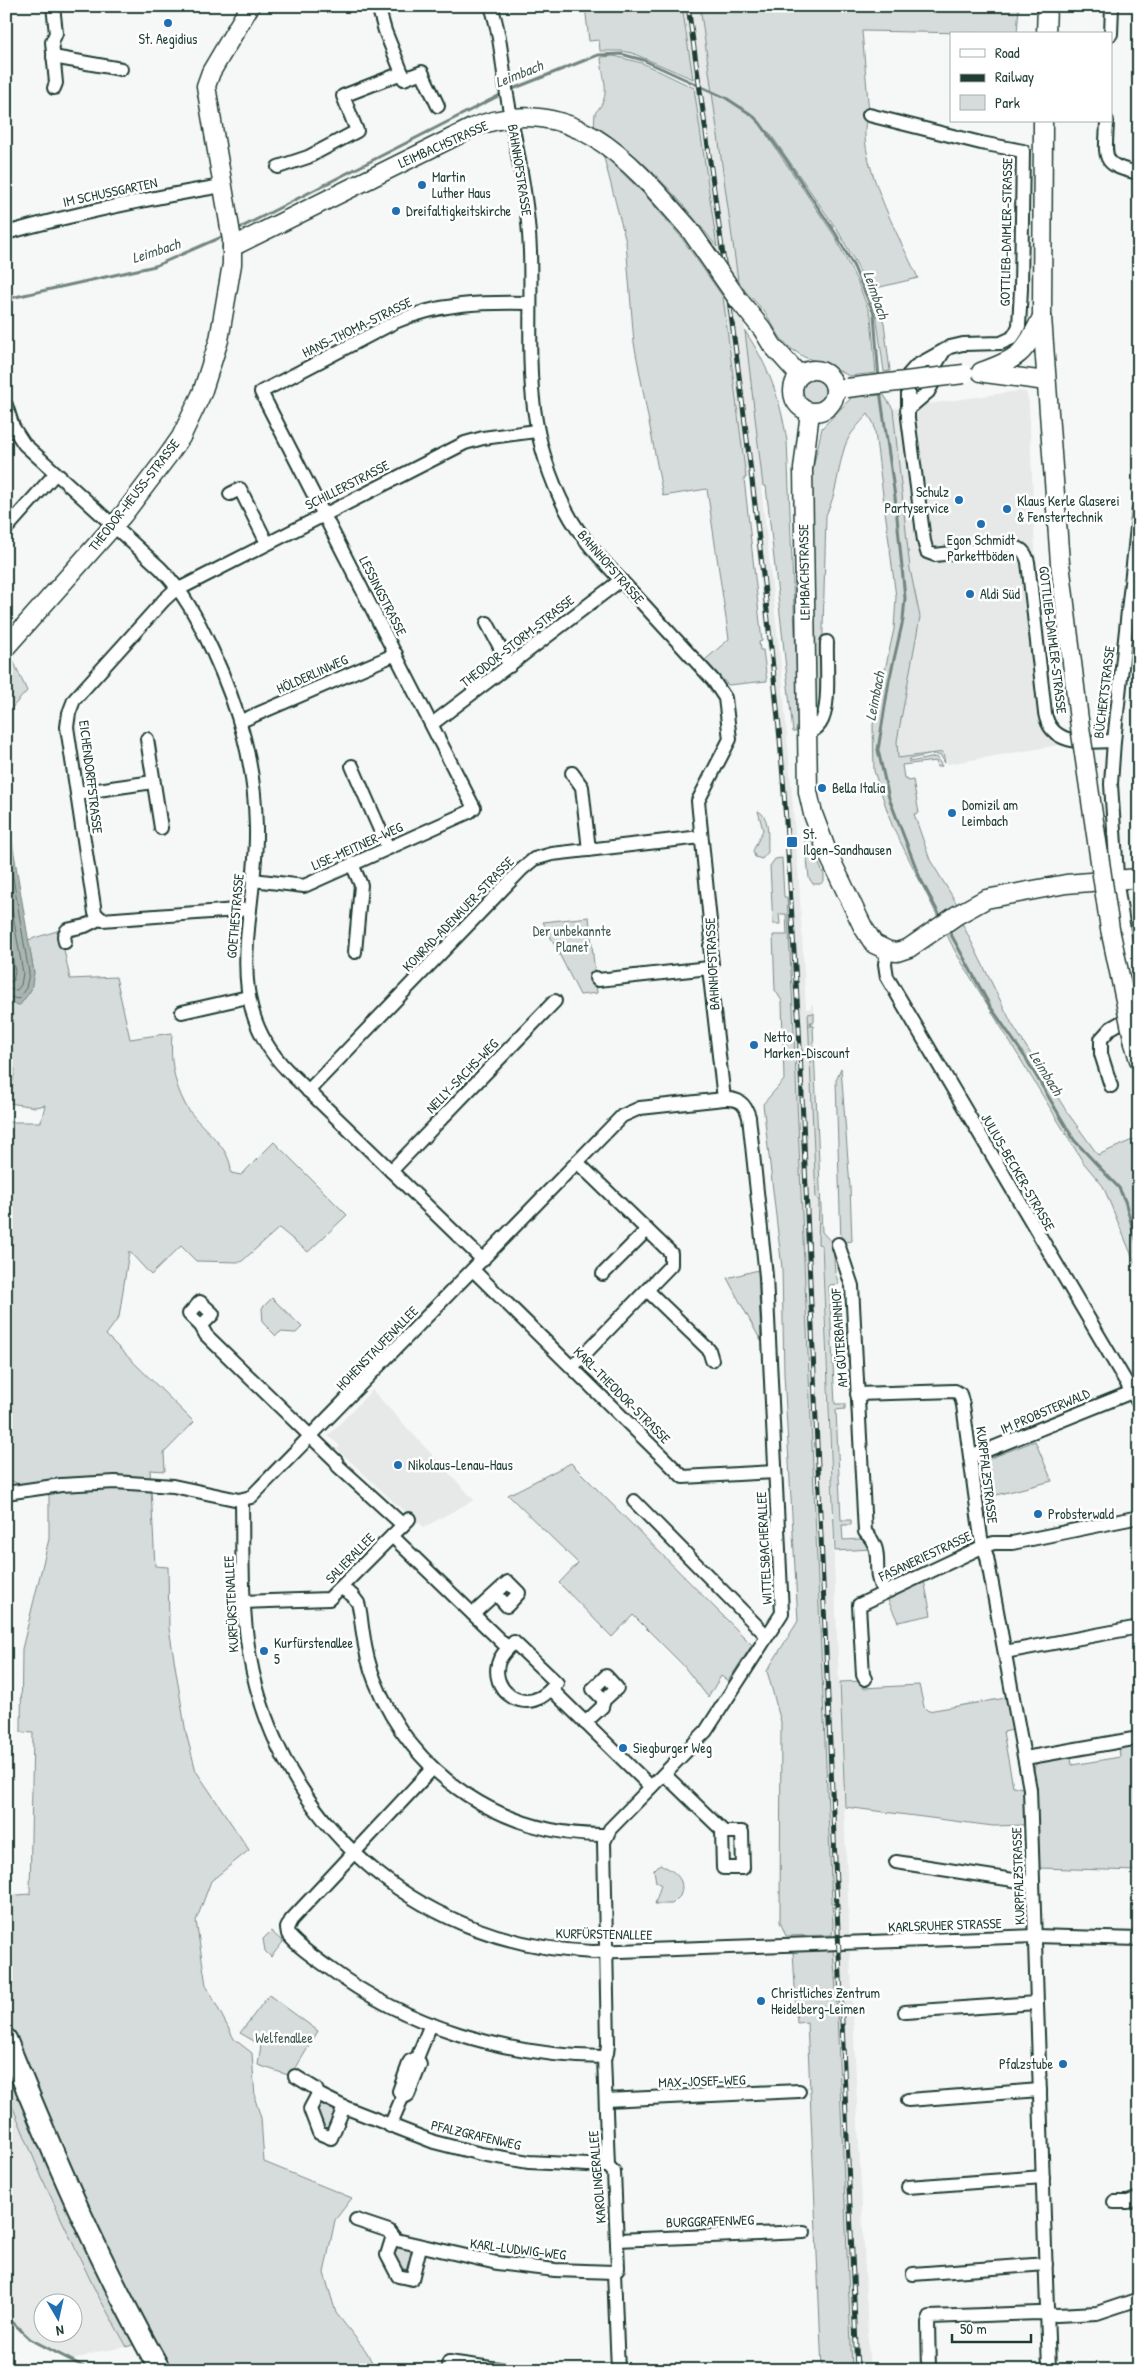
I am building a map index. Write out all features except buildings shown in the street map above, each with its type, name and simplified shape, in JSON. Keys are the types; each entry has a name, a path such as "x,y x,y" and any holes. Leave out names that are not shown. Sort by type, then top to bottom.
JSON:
{"main road":[{"path":"6,2039 78,2209 138,2332 160,2370"}],"street":[{"path":"53,6 56,33 52,42 56,83 54,88"},
{"name":"THEODOR-HEUSS-STRASSE","path":"6,647 113,525 173,450 202,393 214,358 225,312 231,236 208,106 206,83 250,6"},
{"path":"378,6 385,32 404,79 422,72 438,106"},
{"name":"BAHNHOFSTRASSE","path":"491,6 499,36 506,92 528,216 530,386 536,431 548,467 567,512 586,541 714,680 724,698 730,743 698,801 712,941 710,946 712,964 709,968 724,1099"},
{"path":"1046,32 1047,6"},
{"path":"1110,32 1112,6"},
{"path":"53,57 121,69"},
{"path":"278,167 308,157 357,131 344,96 402,73"},
{"name":"GOTTLIEB-DAIMLER-STRASSE","path":"869,116 1023,152 1023,237 1019,326 1012,338 1001,343 963,344 944,351 912,369 908,375 907,410 927,552 935,555 1010,546 1020,548 1026,554 1047,722 1052,731 1064,739 1114,741"},
{"name":"LEIMBACHSTRASSE","path":"231,236 474,127 512,119 551,119 575,126 589,133 608,146 630,166 690,230 772,345 799,375"},
{"path":"1043,122 1042,317 1060,564 1079,720 1109,919 1139,1060"},
{"path":"1107,122 1106,159 1110,164 1122,170 1139,173"},
{"name":"IM SCHUSSGARTEN","path":"6,233 86,212 169,194 222,186"},
{"name":"HANS-THOMA-STRASSE","path":"261,392 395,322 416,314 467,303 530,303"},
{"path":"973,373 1017,357 1034,334 1042,317"},
{"path":"907,410 928,392 933,383 936,364 944,351"},
{"path":"841,388 822,371 810,370 799,375 793,385 793,397 800,407 810,412 822,411 841,388 973,373 1046,381"},
{"name":"LESSINGSTRASSE","path":"261,392 474,806 473,810 469,812"},
{"name":"GOETHESTRASSE","path":"6,405 12,423 21,440 55,474 160,568 178,588 201,626 222,672 241,721 250,761 256,829 245,959 248,997 256,1024 268,1047 280,1063 308,1091 482,1260"},
{"name":"LEIMBACHSTRASSE","path":"810,412 803,469 808,792 813,814 828,854 865,932 874,944 888,950"},
{"name":"SCHILLERSTRASSE","path":"178,588 468,442 536,431"},
{"path":"6,529 55,474"},
{"path":"230,494 240,489 267,542"},
{"name":"BÜCHERTSTRASSE","path":"1111,1086 1101,1054 1101,1039 1111,1028 1134,1015 1136,1009 1126,954 1111,792 1114,741 1139,509"},
{"name":"THEODOR-STORM-STRASSE","path":"432,724 621,580"},
{"name":"EICHENDORFFSTRASSE","path":"99,919 94,913 67,727 71,706 164,600 178,588"},
{"path":"487,623 510,666"},
{"path":"807,734 817,728 823,717 826,703 827,642"},
{"name":"HÖLDERLINWEG","path":"241,721 396,654"},
{"path":"147,739 161,828"},
{"path":"352,766 388,848"},
{"path":"572,773 582,787 589,850"},
{"path":"77,793 153,782"},
{"name":"LISE-MEITNER-WEG","path":"253,880 304,886 469,812"},
{"name":"KONRAD-ADENAUER-STRASSE","path":"308,1091 527,864 545,855 701,837"},
{"path":"352,864 361,885 355,952"},
{"path":"888,950 897,952 906,949 954,917 986,899 1066,884 1139,878"},
{"path":"64,942 67,930 85,926 99,919 250,909"},
{"name":"JULIUS-BECKER-STRASSE","path":"888,950 885,962 887,977 1133,1386 1139,1404"},
{"path":"596,978 598,980 709,968"},
{"path":"182,1012 248,997"},
{"name":"NELLY-SACHS-WEG","path":"391,1171 555,1001"},
{"name":"WITTELSBACHERALLEE","path":"607,1836 651,1787 706,1731 782,1613 766,1276 749,1116 743,1104 732,1098 724,1099"},
{"name":"HOHENSTAUFENALLEE","path":"242,1500 260,1491 616,1121 632,1110 724,1099"},
{"path":"572,1367 671,1265 671,1252 577,1162"},
{"path":"603,1274 647,1230"},
{"name":"AM GÜTERBAHNHOF","path":"838,1244 852,1286 857,1394 955,1391"},
{"name":"KARL-THEODOR-STRASSE","path":"473,1270 683,1477 775,1472"},
{"path":"647,1290 709,1350 712,1360"},
{"path":"201,1326 206,1335 311,1437"},
{"name":"IM PROBSTERWALD","path":"970,1457 1133,1386"},
{"name":"KURPFALZSTRASSE","path":"955,1391 960,1394 963,1404 980,1538 984,1546 1030,1789 1049,2370"},
{"path":"857,1394 865,1532 875,1544 878,1578 884,1592"},
{"name":"SALIERALLEE","path":"244,1602 324,1600 331,1598 406,1522 379,1502 380,1494 344,1459 336,1461 311,1437"},
{"path":"6,1493 61,1484 127,1482 173,1486 242,1500"},
{"name":"KURFÜRSTENALLEE","path":"242,1500 244,1602 250,1664 270,1731 290,1770 309,1801 353,1852 400,1890 429,1908 464,1925 499,1937 543,1947 606,1952 842,1944"},
{"path":"634,1501 766,1636"},
{"name":"FASANERIESTRASSE","path":"865,1679 863,1675 859,1605 984,1546 1030,1540 1061,1531 1139,1517"},
{"path":"392,1536 508,1648"},
{"path":"341,1588 352,1595 358,1603 371,1668 386,1705 405,1736 433,1768 471,1798 508,1818 563,1833 607,1836 604,1845 606,1952"},
{"path":"473,1614 490,1596 496,1594"},
{"path":"1005,1652 1139,1627"},
{"path":"514,1642 557,1683 551,1689 542,1697 530,1701 518,1700 505,1692 499,1683 497,1671 500,1659 514,1642"},
{"path":"551,1689 651,1787"},
{"path":"585,1723 602,1707 604,1700"},
{"path":"1025,1758 1139,1738"},
{"path":"433,1768 289,1922 288,1934 346,1981 390,2006 431,2024 470,2038 512,2048 557,2055 604,2057"},
{"path":"664,1774 723,1832"},
{"path":"896,1862 1033,1883"},
{"name":"KARLSRUHER STRASSE","path":"842,1944 1035,1936 1139,1939"},
{"name":"KAROLINGERALLEE","path":"606,1952 608,2053 604,2057 608,2166 614,2172 618,2268 614,2272 618,2370"},
{"path":"905,2012 1037,2003"},
{"path":"390,2126 402,2098 399,2091 410,2061 417,2058 431,2024"},
{"name":"PFALZGRAFENWEG","path":"295,2076 316,2089 318,2094 344,2107 390,2126 453,2147 503,2158 555,2165 608,2166"},
{"path":"908,2100 1040,2090"},
{"name":"MAX-JOSEF-WEG","path":"606,2100 799,2091"},
{"path":"318,2094 310,2109 319,2133 331,2138 344,2107"},
{"path":"908,2187 1043,2177"},
{"path":"1114,2202 1128,2202 1139,2198"},
{"name":"KARL-LUDWIG-WEG","path":"356,2220 389,2231 396,2240 480,2260 525,2267 614,2272"},
{"name":"BURGGRAFENWEG","path":"617,2240 804,2232"},
{"path":"396,2240 392,2239 387,2255 398,2276 412,2278 420,2246"},
{"path":"912,2274 1046,2264"},
{"path":"929,2370 929,2318 1101,2313 1139,2299"},
{"path":"447,2370 449,2362 478,2368 506,2370"}],"shaded area":[{"path":"682,6 700,6 733,236 763,472 763,486 761,487 782,675 799,882 806,1009 811,1009 813,1004 813,1050 850,1952 871,2370 852,2370 787,897 789,896 779,756 749,478 746,478 715,238"},
{"path":"1018,391 1026,392 1029,403 1035,552 1052,712 1058,726 1059,745 948,764 941,751 898,759 897,741 920,617 910,569 893,409"},
{"name":"Nikolaus-Lenau-Haus","path":"372,1390 474,1500 424,1527 337,1449 340,1446 328,1436"},
{"path":"6,2091 42,2178 96,2292 127,2347 97,2352 71,2361 37,2344 82,2344 82,2294 32,2294 32,2342 6,2318"}],"green space":[{"path":"585,6 682,6 693,79 632,53 600,51 599,40 589,41"},
{"path":"700,6 1019,6 1017,32 862,31 869,113 865,129 866,149 880,196 918,278 872,289 884,323 890,371 884,372 876,313 857,265 838,231 769,132 766,134 834,235 858,283 871,316 876,373 849,376 830,366 804,357 790,348 780,337 764,311 746,292 738,280"},
{"path":"614,56 642,63 694,88 717,247 691,214 648,168 616,140 599,128 594,129 595,113 604,99 605,93 601,57"},
{"path":"603,154 645,195 681,237 723,297 746,478 744,478 762,641 759,642 760,650 763,650 767,681 728,685 705,660 729,639 707,489 663,496 634,343 626,242"},
{"path":"745,331 761,357 772,383 781,411 787,441 799,729 796,729 796,732 793,732 766,486 763,486"},
{"path":"814,377 824,381 828,391 824,401 814,405 804,401 800,391 804,381"},
{"path":"884,395 893,409 910,569 920,617 897,741 898,758 943,752 945,763 941,756 934,754 909,759 909,762 936,757 942,766 937,767 936,761 902,765 904,778 907,778 908,781 913,780 919,813 914,814 930,860 957,904 948,912 954,928 962,923 1012,1024 1067,1112 1098,1155 1139,1137 1139,1273 1103,1186 1083,1162 956,953 892,825 874,771 873,725 894,629 896,597 874,424 868,414 849,437 842,455 833,497 826,515 821,705 815,722 811,477 822,428 852,397"},
{"path":"12,658 27,691 6,714 6,664"},
{"path":"758,811 765,818 768,829 768,852 762,859 755,857 753,851 763,830"},
{"path":"804,830 824,875 824,881 820,884 813,884 809,878"},
{"path":"782,858 784,897 787,897 793,1009 832,1935 786,1936 780,1922 781,1722 767,1671 798,1621 784,1374 782,1268 763,1104 784,1080 782,1001 775,990 773,935 787,935 786,914 779,914 780,924 773,924 770,866 775,859"},
{"name":"Der unbekannte Planet","path":"589,917 597,993 580,995 543,922"},
{"path":"60,930 70,979 116,977 130,1039 172,1033 173,1070 181,1095 190,1112 226,1154 230,1163 231,1173 241,1175 274,1142 347,1215 308,1252 279,1228 241,1262 196,1261 181,1246 151,1275 129,1251 119,1317 106,1335 194,1422 164,1453 165,1471 150,1470 155,1566 168,1567 169,1628 186,1733 196,1771 249,1850 211,1881 196,1921 206,1985 234,2039 252,2053 255,2099 261,2118 264,2162 352,2198 335,2220 324,2273 336,2313 366,2351 376,2370 169,2370 125,2293 6,2025 6,1896 30,1894 33,1733 21,1732 22,1649 49,1539 49,1495 6,1479 6,1122 41,1122 45,1105 35,1107 9,1103 15,1069 6,1067 6,999 12,1004 34,973 28,940"},
{"path":"814,1013 814,1022 810,1022 811,1026 813,1026 822,1232 833,1244 835,1273 839,1284 829,1285 830,1299 840,1299 840,1304 830,1305 835,1404 845,1404 845,1409 836,1410 841,1520 851,1520 851,1525 842,1525 843,1540 861,1539 871,1549 835,1551 822,1245 818,1244 819,1201 816,1198 808,1014"},
{"path":"841,1068 852,1241 841,1243 836,1080"},
{"path":"758,1270 761,1341 727,1278"},
{"path":"272,1298 302,1327 296,1333 280,1332 276,1336 263,1323 262,1308"},
{"path":"1035,1441 1052,1481 981,1499 975,1464"},
{"path":"571,1463 752,1645 728,1681 721,1676 708,1697 682,1664 633,1615 612,1637 559,1583 578,1563 508,1495"},
{"path":"924,1580 931,1615 898,1622 887,1598"},
{"path":"863,1681 863,1688 919,1685 924,1707 928,1711 1006,1698 1013,1730 1003,1732 1013,1786 1023,1788 1025,1825 993,1826 845,1807 840,1682"},
{"path":"1139,1744 1139,1871 1039,1868 1034,1768 1037,1763 1068,1757 1071,1758 1072,1765 1120,1757 1119,1747"},
{"path":"660,1864 674,1872 682,1884 680,1896 672,1904 655,1904 661,1885 656,1882 654,1870"},
{"path":"271,1931 283,1942 271,1957 265,1951 263,1939"},
{"path":"833,1950 852,2370 822,2370 807,2022 797,2023 793,1951"},
{"name":"Welfenallee","path":"269,1995 318,2031 291,2076 258,2065 261,2045 240,2033"},
{"path":"6,2060 137,2343 127,2347 96,2292 42,2178 6,2091"},
{"path":"319,2102 336,2110 329,2129 321,2127 315,2109"},
{"path":"395,2244 413,2250 408,2270 400,2268 392,2254"}],"water":[{"path":"6,806 34,973 31,990 20,1005 12,1004 6,999"}],"waterway":[{"name":"Leimbach","path":"510,90 598,55 621,54 643,60 726,98 752,115 785,158 836,234 854,267 874,314 879,379"},
{"name":"Leimbach","path":"236,230 504,93"},
{"name":"Leimbach","path":"6,299 155,266 226,235"},
{"name":"Leimbach","path":"880,391 895,497 905,598 903,620 889,681 878,750 889,798 920,878 941,918"},
{"name":"Leimbach","path":"947,927 990,1006 1025,1057 1074,1140 1119,1188 1125,1201 1139,1251"},
{"path":"6,2316 30,2339 90,2370"}],"railway":[{"path":"688,6 750,464 771,647 783,775 799,1027 857,2370"}],"place":[{"name":"St. Aegidius","path":"168,23"},
{"name":"Martin Luther Haus","path":"422,185"},
{"name":"Dreifaltigkeitskirche","path":"396,211"},
{"name":"Schulz Partyservice","path":"959,500"},
{"name":"Klaus Kerle Glaserei & Fenstertechnik","path":"1007,509"},
{"name":"Egon Schmidt Parkettböden","path":"981,524"},
{"name":"Aldi Süd","path":"970,594"},
{"name":"Bella Italia","path":"822,788"},
{"name":"Domizil am Leimbach","path":"952,813"},
{"name":"St. Ilgen-Sandhausen","path":"792,842"},
{"name":"Netto Marken-Discount","path":"754,1045"},
{"name":"Nikolaus-Lenau-Haus","path":"398,1465"},
{"name":"Probsterwald","path":"1038,1514"},
{"name":"Kurfürstenallee 5","path":"264,1651"},
{"name":"Siegburger Weg","path":"623,1748"},
{"name":"Christliches Zentrum Heidelberg-Leimen","path":"761,2001"},
{"name":"Pfalzstube","path":"1063,2064"}]}
